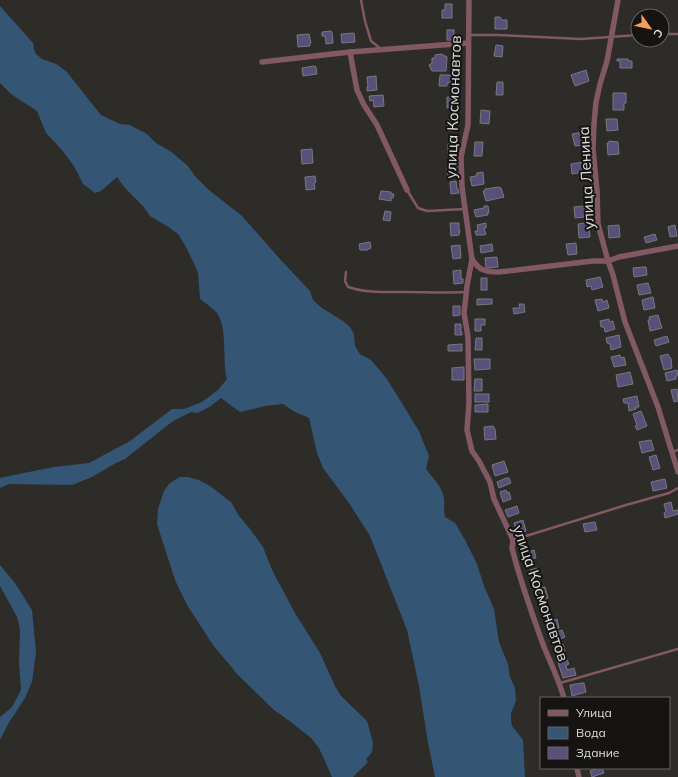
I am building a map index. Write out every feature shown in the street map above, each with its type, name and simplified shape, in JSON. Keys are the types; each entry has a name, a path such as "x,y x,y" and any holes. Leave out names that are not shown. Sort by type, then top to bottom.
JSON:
{"street":[{"name":"улица Космонавтов","path":"469,0 468,125 461,157 462,187 472,259 464,313 468,337 469,403 467,430 472,451 490,482 494,499 513,540 512,548 526,596 544,647 560,683 564,697"},
{"name":"улица Ленина","path":"618,0 607,61 596,102 593,149 597,190 598,224 625,322 675,451 678,472"},
{"path":"262,62 381,49 468,43"},
{"path":"350,52 357,90 364,105 377,125 407,190"},
{"path":"472,259 482,270 499,272 593,261 608,261 619,257 678,246"}],"lane":[{"path":"361,0 365,21 371,40 381,49"},
{"path":"468,35 581,39 630,36"},
{"path":"407,190 418,208 427,211 465,209"},
{"path":"346,272 345,281 348,287 357,290 371,292 466,292"},
{"path":"513,540 669,493 678,488"},
{"path":"560,683 678,649"}],"water":[{"path":"0,6 33,43 35,53 42,59 56,64 66,71 101,115 120,124 130,125 147,134 156,143 170,151 187,165 195,176 209,190 242,216 310,291 313,300 350,327 354,334 355,346 360,354 371,360 387,379 419,431 429,456 426,469 442,490 445,517 455,523 465,540 477,564 484,586 494,609 499,642 508,664 510,677 515,688 516,701 511,713 511,720 512,726 523,740 525,777 435,777 419,686 407,630 370,536 349,503 323,468 317,453 309,418 293,411 283,404 265,406 240,412 221,398 211,406 198,413 191,412 173,421 125,459 92,477 72,485 9,484 0,488 0,478 54,467 89,463 130,441 172,409 184,409 202,402 218,390 227,379 224,336 220,320 217,313 200,299 198,272 178,234 150,216 117,177 101,191 95,193 83,184 74,166 62,150 46,133 37,111 11,94 0,83"},
{"path":"179,477 188,477 199,480 210,486 231,502 239,516 263,547 273,572 295,613 320,653 341,696 367,721 373,743 372,751 366,759 368,762 353,777 332,777 319,748 311,738 274,710 238,675 213,645 187,605 175,580 157,524 158,509 164,491 169,484"},
{"path":"0,565 15,583 32,610 36,652 32,682 25,698 8,724 0,740 0,717 12,707 21,690 19,662 20,629 17,617 0,586"}],"building":[{"path":"445,4 452,4 452,18 442,18 442,10 445,10"},
{"path":"495,17 500,17 502,20 507,20 507,29 495,29"},
{"path":"447,30 454,30 454,40 447,40"},
{"path":"322,32 332,32 333,43 326,44 325,36 322,36"},
{"path":"354,33 355,42 342,43 341,34"},
{"path":"309,34 311,43 310,46 298,47 297,35"},
{"path":"496,45 503,46 502,57 494,56"},
{"path":"441,54 447,57 446,71 432,71 429,65 432,63 432,58 435,58 435,55"},
{"path":"617,59 628,59 628,61 632,61 632,68 620,68 620,61 617,61"},
{"path":"316,67 317,74 303,76 302,68"},
{"path":"586,70 589,81 575,86 571,75"},
{"path":"440,75 453,75 453,83 447,83 447,86 439,86"},
{"path":"376,76 377,90 367,91 367,77"},
{"path":"497,82 503,82 503,95 496,95"},
{"path":"613,93 626,93 624,110 613,110"},
{"path":"383,95 384,106 374,107 373,100 370,101 369,96"},
{"path":"447,97 452,97 453,107 447,108"},
{"path":"481,110 490,111 489,124 480,123"},
{"path":"606,119 617,119 618,130 607,131"},
{"path":"447,120 455,120 455,131 448,131"},
{"path":"583,132 585,145 575,146 572,134"},
{"path":"609,141 618,142 619,154 608,155 607,143 609,143"},
{"path":"475,142 483,142 482,156 474,156"},
{"path":"448,144 455,144 457,156 448,156"},
{"path":"312,149 313,163 302,164 301,150"},
{"path":"584,162 585,172 572,174 571,164"},
{"path":"449,165 457,165 457,176 448,176 447,168 450,168"},
{"path":"483,172 484,184 472,186 470,177 476,176 477,173"},
{"path":"315,176 315,189 306,190 305,177"},
{"path":"456,181 459,193 451,194 450,182"},
{"path":"501,188 504,197 486,201 483,191 485,191 485,189"},
{"path":"381,191 391,192 391,194 394,194 391,201 379,199"},
{"path":"484,206 488,206 488,215 476,217 474,210 484,208"},
{"path":"584,206 585,217 575,218 574,207"},
{"path":"385,211 391,212 390,221 383,220"},
{"path":"593,222 593,226 589,226 590,237 579,238 578,224"},
{"path":"450,223 459,223 459,235 451,236"},
{"path":"486,223 486,228 484,228 486,234 476,235 475,231 478,231 477,225"},
{"path":"619,225 620,237 609,238 608,226"},
{"path":"675,225 677,236 670,237 668,227"},
{"path":"655,234 657,240 646,243 644,237"},
{"path":"370,242 371,248 368,250 360,250 359,244"},
{"path":"576,243 577,254 568,255 566,244"},
{"path":"492,244 493,251 481,253 480,246"},
{"path":"460,245 461,258 453,259 451,246"},
{"path":"497,257 498,267 486,268 485,258"},
{"path":"646,267 647,275 634,277 633,268"},
{"path":"461,270 461,279 463,279 463,283 454,284 453,271"},
{"path":"600,277 603,287 592,290 591,286 587,287 586,280"},
{"path":"481,278 487,278 487,290 481,290"},
{"path":"648,283 651,293 639,295 637,285"},
{"path":"653,297 655,308 644,310 642,300"},
{"path":"477,299 492,299 492,304 477,305"},
{"path":"602,299 603,302 607,300 609,308 598,311 595,300"},
{"path":"519,304 524,304 525,312 514,314 513,308 520,308"},
{"path":"453,306 460,306 460,315 453,316"},
{"path":"658,315 662,328 650,331 648,320 650,320 649,317"},
{"path":"475,319 485,319 485,325 481,325 481,331 475,331"},
{"path":"609,319 609,322 613,321 615,329 605,332 604,327 601,327 600,321"},
{"path":"455,324 461,324 462,335 455,335"},
{"path":"619,335 621,347 611,350 610,344 607,343 606,338"},
{"path":"667,336 669,342 656,346 654,340"},
{"path":"476,338 482,338 482,350 475,350"},
{"path":"462,344 462,351 448,351 448,345"},
{"path":"668,354 671,359 672,368 664,370 660,356"},
{"path":"620,355 621,358 624,357 626,365 614,367 611,357"},
{"path":"474,359 490,359 490,369 475,370"},
{"path":"464,367 464,380 452,380 452,368"},
{"path":"677,370 678,375 676,376 676,379 667,381 665,373"},
{"path":"630,372 633,384 618,387 616,375"},
{"path":"475,379 482,379 482,391 474,391"},
{"path":"677,389 678,401 674,402 671,390"},
{"path":"475,394 489,394 489,402 475,402"},
{"path":"637,396 639,407 629,411 628,403 624,403 623,399"},
{"path":"488,404 488,412 475,412 475,405"},
{"path":"641,411 647,426 637,430 635,426 637,425 633,414"},
{"path":"493,426 495,429 496,439 485,440 484,427"},
{"path":"651,440 654,450 642,453 639,442"},
{"path":"656,455 660,468 653,470 649,457"},
{"path":"504,461 508,472 495,476 492,465"},
{"path":"509,478 511,483 499,488 497,482"},
{"path":"665,479 667,488 653,491 651,482"},
{"path":"506,490 507,493 509,492 511,499 503,502 500,492"},
{"path":"671,502 673,511 678,510 678,514 665,518 664,513 666,512 664,504"},
{"path":"517,506 519,513 508,517 505,510"},
{"path":"523,520 526,531 517,534 514,523"},
{"path":"595,522 597,530 585,532 583,524"},
{"path":"534,550 536,558 527,560 525,553"},
{"path":"537,568 540,579 533,581 530,570"},
{"path":"545,587 548,598 539,600 537,589"},
{"path":"552,618 554,620 557,619 559,628 549,630 546,620"},
{"path":"562,630 565,637 553,642 550,634"},
{"path":"563,644 565,651 556,654 554,646"},
{"path":"565,656 569,664 566,665 567,670 574,668 576,675 563,678 557,659"},
{"path":"584,683 586,692 572,696 570,685"},
{"path":"602,769 604,773 592,777 590,771"}]}
